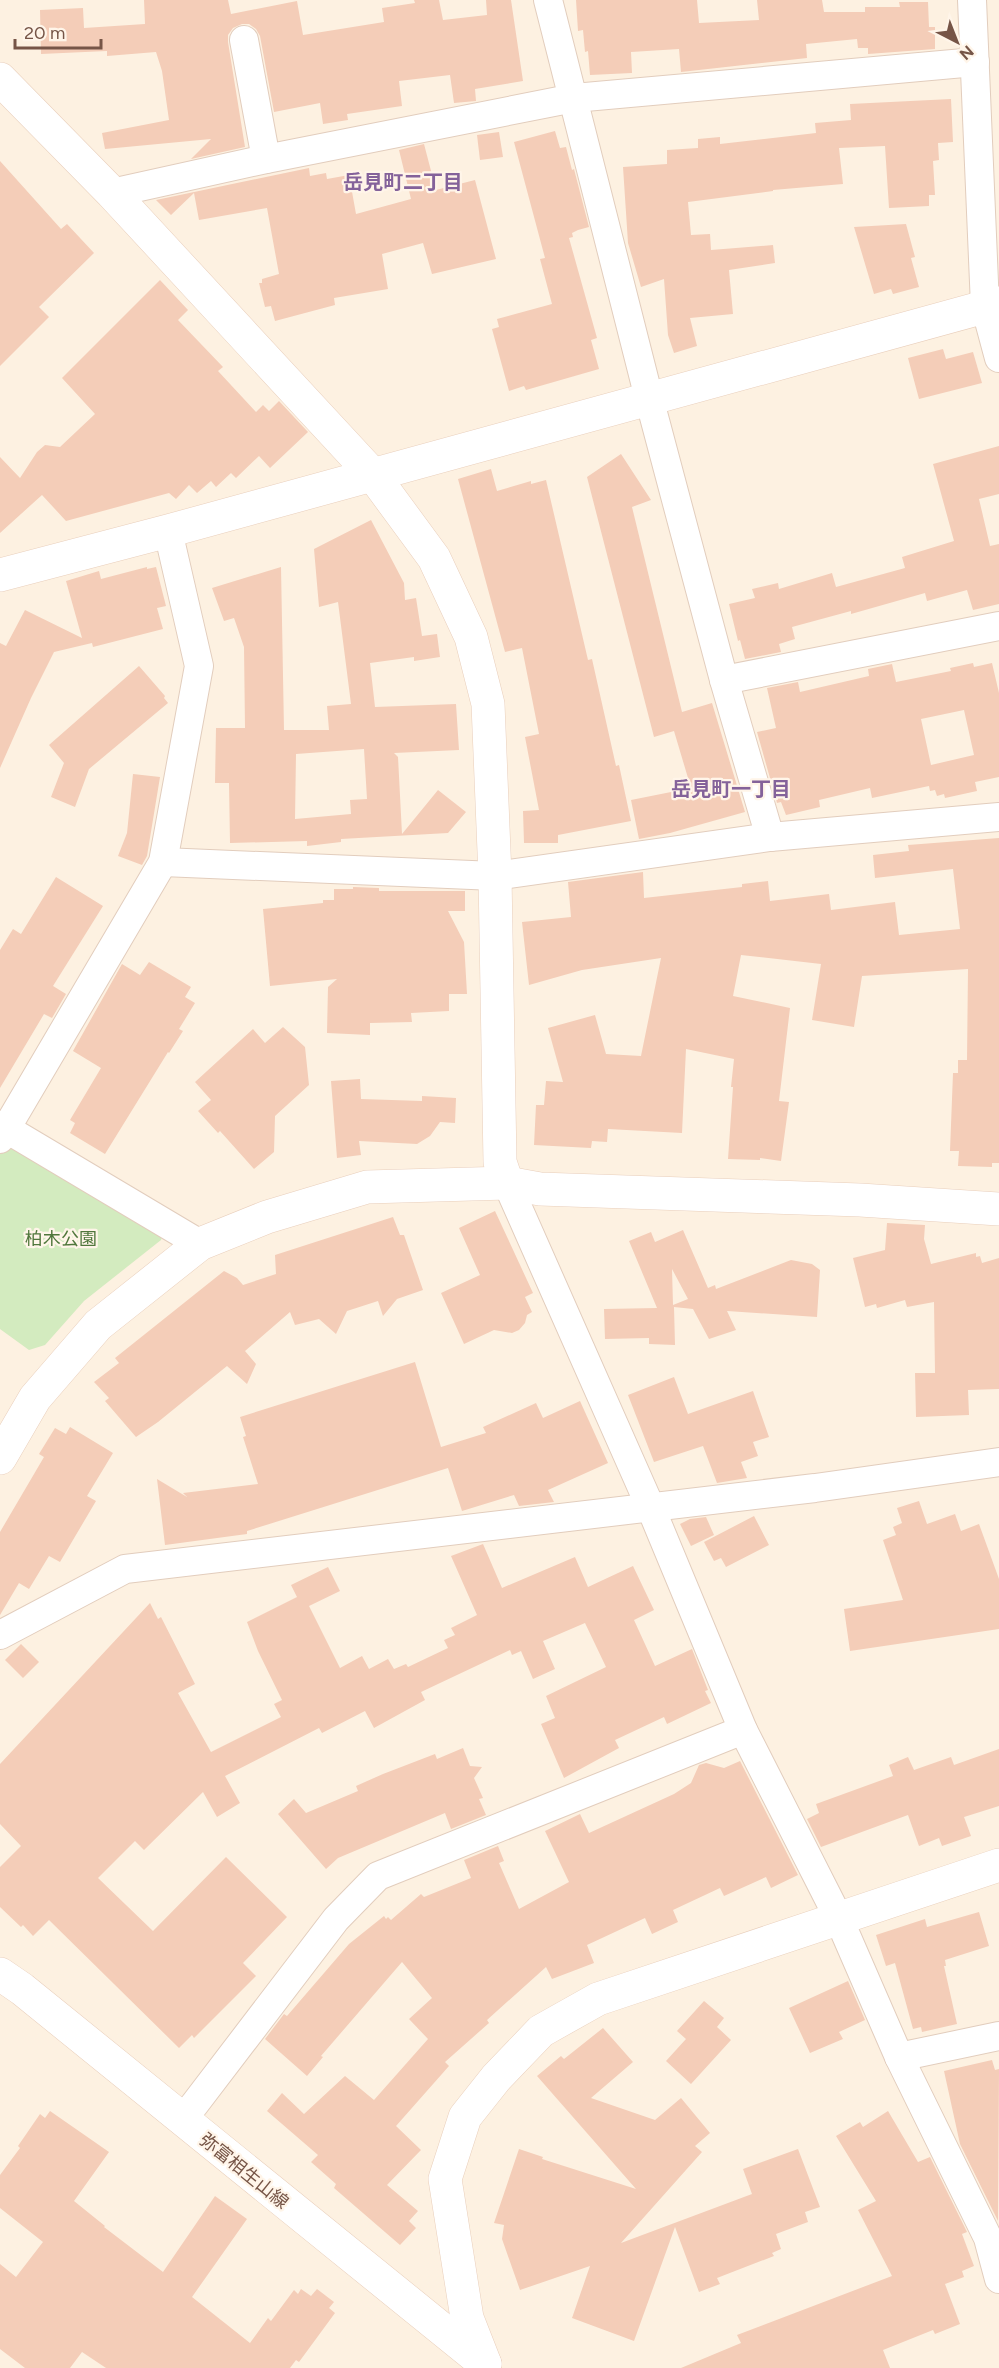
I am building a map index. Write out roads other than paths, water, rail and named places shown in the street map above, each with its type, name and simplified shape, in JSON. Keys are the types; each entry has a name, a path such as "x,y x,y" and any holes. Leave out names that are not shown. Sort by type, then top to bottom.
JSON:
{"street":[{"path":"548,0 723,680 770,837"},
{"path":"972,0 992,304 999,358"},
{"path":"244,40 266,159"},
{"path":"112,193 266,159 574,98 975,62"},
{"path":"0,79 112,193 373,475 434,558 471,637 488,704 495,876 500,1162 507,1183 650,1506 743,1730 839,1919 899,2057 994,2237 999,2279"},
{"path":"2,572 168,531 992,304"},
{"path":"168,531 199,666 163,862 3,1131 200,1244"},
{"path":"723,680 999,626"},
{"path":"163,862 495,876 770,837 999,817"},
{"path":"0,1458 35,1398 98,1325 200,1244 267,1217 367,1187 507,1183 540,1189 860,1200 999,1209"},
{"path":"0,1635 125,1569 815,1488 999,1462"},
{"path":"181,2120 336,1918 378,1876 743,1730"},
{"path":"487,2366 466,2318 445,2179 465,2117 496,2078 541,2031 598,1999 999,1865"},
{"name":"弥富相生山線","path":"0,1974 22,1989 487,2366"},
{"path":"899,2057 999,2036"}],"district":[{"name":"岳見町二丁目","path":"403,182"},
{"name":"岳見町一丁目","path":"731,789"}],"park label":[{"name":"柏木公園","path":"61,1239"}]}
